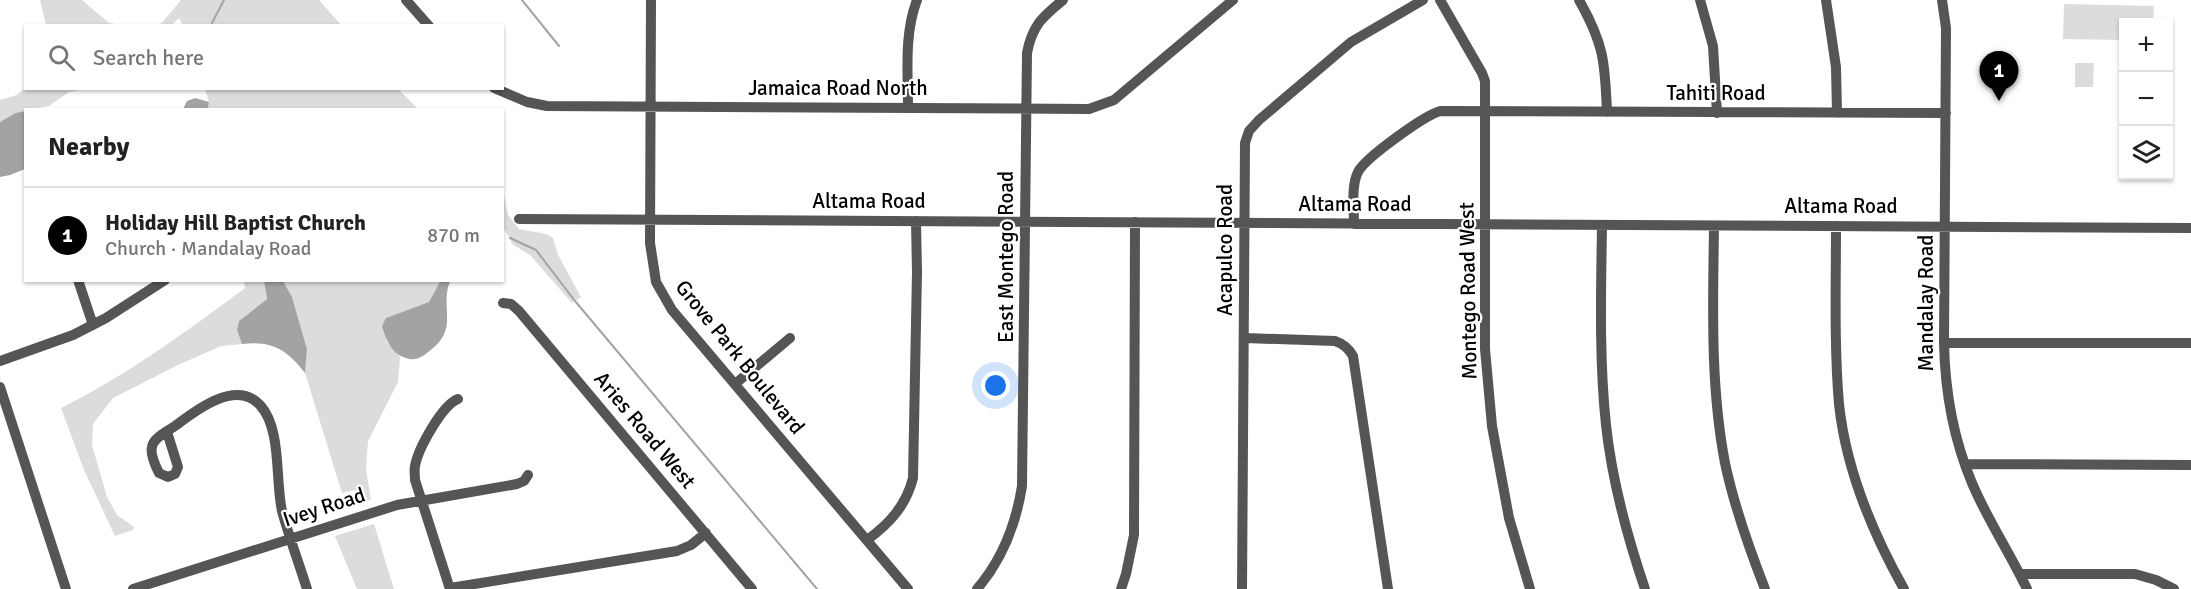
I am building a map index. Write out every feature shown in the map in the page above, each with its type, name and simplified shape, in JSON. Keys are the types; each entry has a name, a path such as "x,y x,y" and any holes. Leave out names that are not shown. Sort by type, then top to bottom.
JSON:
{"street":[{"path":"406,0 427,24"},
{"name":"Grove Park Boulevard","path":"651,0 650,220 651,263 656,282 663,297 908,589"},
{"path":"908,108 908,48 913,11 917,0"},
{"name":"East Montego Road","path":"977,589 998,558 1010,534 1022,486 1026,59 1030,38 1040,21 1063,0"},
{"name":"Jamaica Road North","path":"499,90 528,102 548,106 1089,109 1114,100 1233,0"},
{"name":"Acapulco Road","path":"1242,589 1245,143 1249,131 1258,120 1351,42 1423,0"},
{"name":"Montego Road West","path":"1440,0 1482,73 1486,88 1485,349 1491,426 1509,518 1530,589"},
{"path":"1579,0 1596,33 1602,51 1605,69 1606,112"},
{"path":"1700,0 1713,46 1717,113"},
{"path":"1826,0 1836,59 1837,113"},
{"name":"Mandalay Road","path":"1942,0 1946,28 1944,344 1949,406 1972,484 2027,589"},
{"name":"Tahiti Road","path":"1354,224 1355,180 1358,171 1365,162 1433,112 1946,113"},
{"name":"Altama Road","path":"519,219 2191,228"},
{"path":"867,540 897,514 904,503 913,478 916,220"},
{"path":"1121,589 1134,535 1135,222"},
{"path":"1602,225 1602,373 1606,426 1621,508 1645,589"},
{"path":"1714,226 1714,369 1720,431 1737,510 1765,589"},
{"path":"1836,226 1839,406 1858,489 1874,530 1904,589"},
{"path":"79,282 93,325"},
{"path":"0,362 63,340 93,325 162,282"},
{"name":"Aries Road West","path":"503,303 511,304 519,311 752,589"},
{"path":"735,384 790,338"},
{"path":"1245,338 1335,341 1343,344 1353,356 1388,589"},
{"path":"1944,344 2191,343"},
{"path":"0,387 66,589"},
{"path":"167,432 197,409 217,400 237,395 254,399 266,414 273,435 280,501 307,589"},
{"path":"458,399 445,408 418,455 414,468 450,589 677,550 691,545 706,533"},
{"path":"1965,464 2191,465"},
{"name":"Ivey Road","path":"133,589 397,505 517,484 524,481 528,475"},
{"path":"2020,574 2135,574 2156,580 2174,589"}],"shaded area":[{"path":"40,0 82,0 109,23 114,24 46,24"},
{"path":"181,0 319,0 340,24 182,24 179,18 173,24 158,24 162,23"},
{"path":"2064,4 2154,6 2153,18 2119,18 2119,40 2063,39"},
{"path":"2075,63 2094,63 2093,87 2075,87"},
{"path":"24,89 78,90 69,92 49,106 24,108 24,111 0,122 0,100 17,95"},
{"path":"205,90 399,90 417,108 208,108"},
{"path":"195,98 209,102 208,108 184,108 187,101"},
{"path":"24,111 24,169 0,177 0,122"},
{"path":"504,196 508,215 519,229 546,234 553,238 558,255 581,297 572,303 530,255 512,244 504,229"},
{"path":"244,282 264,282 267,299 239,321 237,330 242,344 221,346 113,398 93,424 92,445 107,497 117,515 134,527 133,530 115,536 84,470 61,408 133,367 245,288"},
{"path":"264,282 284,282 292,297 307,349 305,373 292,358 278,348 262,344 242,344 237,330 239,321 267,299"},
{"path":"284,282 440,282 429,302 386,318 387,342 400,357 398,382 368,441 366,469 371,500 365,501 360,489 342,493 305,373 307,349 292,297"},
{"path":"440,282 450,282 447,291 447,319 443,336 420,358 412,359 401,356 393,350 385,336 382,326 386,318 429,302"},
{"path":"374,524 394,589 357,589 335,536"}],"waterway":[{"path":"212,23 224,0"},
{"path":"522,0 559,46"},
{"path":"510,238 536,250 575,301 817,589"}],"place":[{"name":"Holiday Hill Baptist Church","path":"1999,101"}]}
